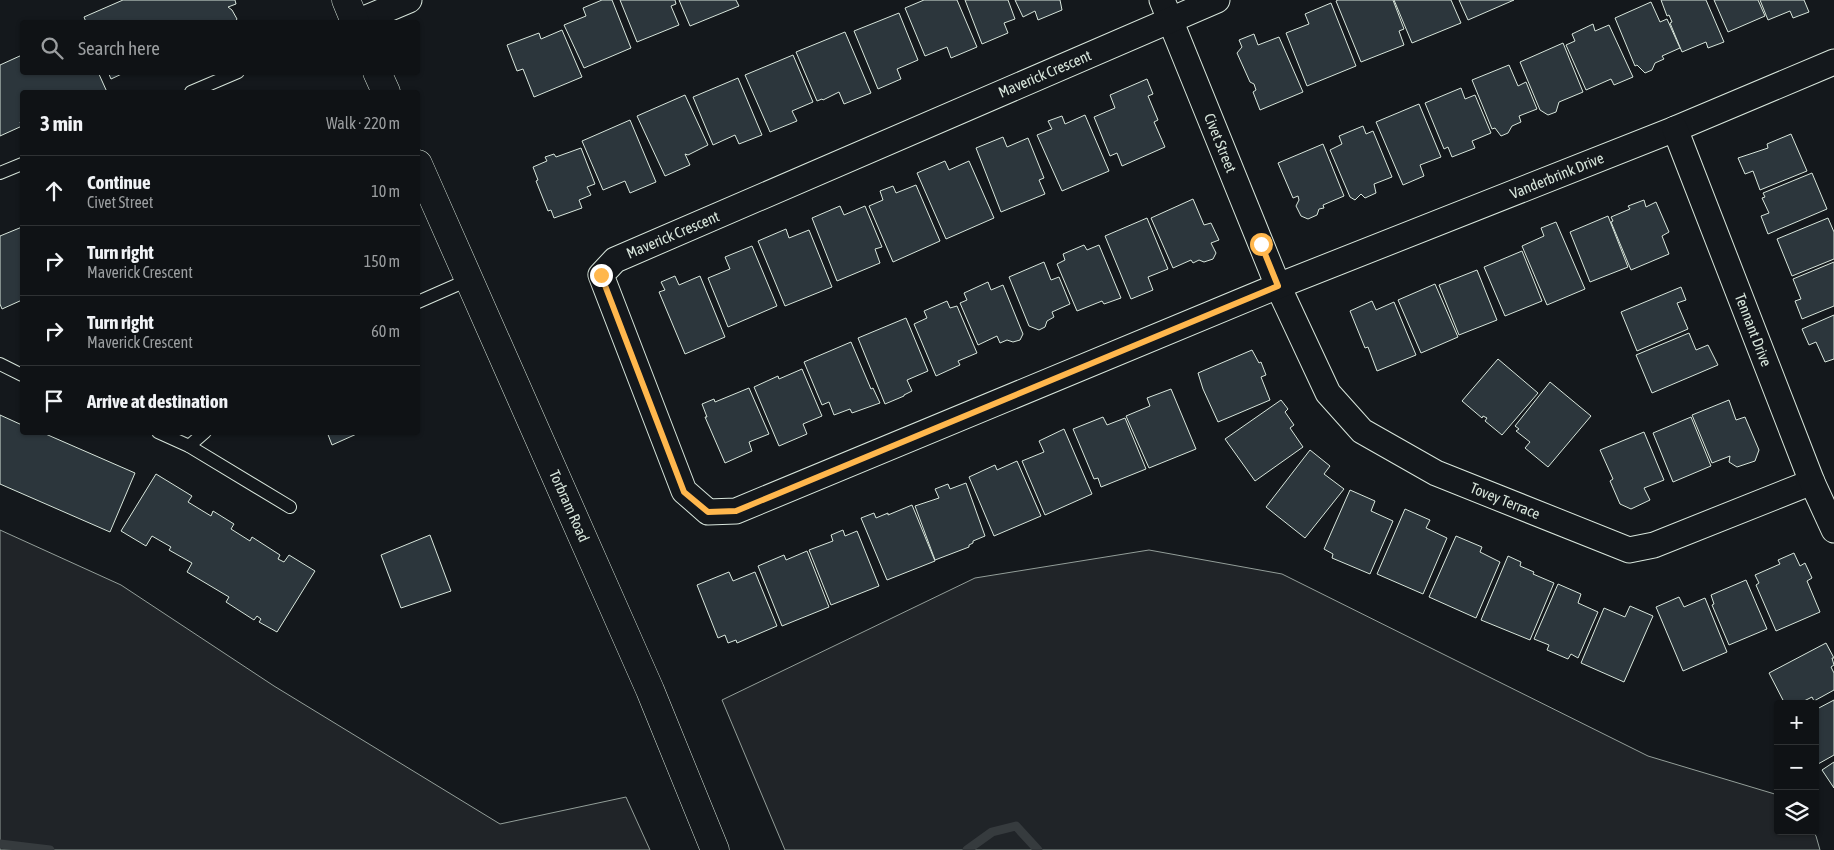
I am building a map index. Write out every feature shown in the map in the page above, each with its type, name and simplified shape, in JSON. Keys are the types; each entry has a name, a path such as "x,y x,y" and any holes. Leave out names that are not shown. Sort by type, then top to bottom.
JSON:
{"main road":[{"path":"346,0 355,20"},
{"path":"378,75 385,90"},
{"name":"Torbram Road","path":"420,169 650,690 715,850"}],"street":[{"path":"361,20 410,0"},
{"path":"1166,10 1217,0"},
{"name":"Maverick Crescent","path":"1166,10 615,260 601,275 684,492 708,512 736,511 1278,286"},
{"name":"Civet Street","path":"1166,10 1278,286"},
{"name":"Vanderbrink Drive","path":"1278,286 1675,129 1834,62"},
{"name":"Tennant Drive","path":"1675,129 1812,482 1834,530"},
{"name":"Tovey Terrace","path":"1278,286 1328,394 1362,431 1436,473 1604,542 1629,550 1654,545 1812,482"}],"lane":[{"path":"196,90 231,75"},
{"path":"0,173 20,165"},
{"path":"420,301 468,280"},
{"path":"0,364 20,373"},
{"path":"165,435 189,446 290,507"},
{"path":"189,446 202,435"}],"shaded area":[{"path":"0,530 121,585 274,686 500,824 626,797 650,850 0,850"},
{"path":"1149,550 1282,574 1648,756 1774,794 1774,835 1815,835 1820,850 785,850 722,700 975,578"}],"building":[{"path":"123,0 235,0 236,4 228,7 237,19 85,20 84,17"},
{"path":"602,0 612,0 631,48 584,68 564,25 586,16 583,8"},
{"path":"620,0 675,0 676,4 671,6 679,25 637,42"},
{"path":"679,0 736,0 739,6 690,26"},
{"path":"924,0 957,0 977,47 951,58 947,47 925,56 905,8"},
{"path":"965,0 1008,0 1015,19 1004,23 1008,33 982,44"},
{"path":"1015,0 1060,0 1062,10 1038,20 1035,11 1023,17"},
{"path":"1393,0 1404,29 1399,31 1404,45 1361,62 1336,1"},
{"path":"1394,0 1451,0 1461,23 1412,43"},
{"path":"1459,0 1514,0 1468,20"},
{"path":"1661,0 1706,0 1724,42 1708,48 1706,42 1682,52 1670,23 1672,22 1669,15 1667,16"},
{"path":"1714,0 1758,0 1765,16 1728,32"},
{"path":"1760,0 1804,0 1809,12 1793,18 1790,11 1768,20"},
{"path":"1651,2 1660,22 1667,19 1680,48 1662,56 1664,59 1655,63 1652,70 1645,73 1637,65 1635,66 1615,18"},
{"path":"1331,3 1356,66 1307,86 1286,33 1309,24 1305,14"},
{"path":"899,13 918,60 897,69 901,79 878,89 854,31"},
{"path":"1593,24 1595,31 1609,25 1633,77 1614,85 1611,79 1586,90 1566,45 1575,41 1572,34"},
{"path":"562,30 582,77 534,97 523,69 517,71 507,45 539,33 541,39"},
{"path":"845,32 871,93 844,104 839,92 817,101 796,52"},
{"path":"1254,34 1258,45 1279,37 1303,92 1260,110 1253,92 1256,90 1254,84 1250,82 1237,53 1242,47 1239,40"},
{"path":"1563,43 1583,92 1559,102 1556,112 1548,115 1540,110 1520,62"},
{"path":"793,55 813,102 792,111 797,121 770,132 745,75"},
{"path":"20,56 20,75 99,75 106,90 20,90 20,127 0,136 0,65"},
{"path":"1509,65 1518,86 1526,82 1537,109 1519,116 1521,122 1512,126 1508,133 1501,136 1495,128 1492,129 1472,80"},
{"path":"109,75 120,75 111,79"},
{"path":"738,78 762,135 739,144 735,135 713,145 693,97"},
{"path":"1147,79 1153,94 1148,96 1158,120 1154,122 1165,147 1122,166 1117,153 1110,156 1094,117 1115,108 1110,95"},
{"path":"1461,88 1465,99 1475,95 1491,133 1472,141 1475,148 1452,157 1448,147 1444,149 1425,103"},
{"path":"685,95 708,145 688,155 685,154 690,165 665,176 637,116"},
{"path":"1419,104 1441,157 1420,165 1424,176 1403,185 1376,122"},
{"path":"1085,115 1109,171 1062,191 1037,135 1052,129 1048,121 1062,116 1065,124"},
{"path":"630,120 656,182 630,193 625,181 603,190 582,141"},
{"path":"1363,126 1366,134 1373,131 1392,177 1374,184 1376,193 1365,198 1361,194 1355,200 1350,197 1330,150 1342,144 1339,136"},
{"path":"1791,134 1807,171 1760,190 1753,171 1745,174 1738,158 1768,148 1767,144"},
{"path":"1003,137 1007,147 1028,138 1044,178 1039,180 1045,194 1001,212 976,148"},
{"path":"1323,144 1344,196 1323,205 1324,208 1319,209 1317,215 1308,219 1301,216 1296,206 1299,200 1298,196 1293,198 1278,163"},
{"path":"581,148 595,184 587,187 591,195 579,200 582,208 554,218 551,210 548,211 536,181 538,180 533,167 547,161 545,157 554,154 556,157"},
{"path":"945,161 949,170 969,161 994,218 946,239 917,173"},
{"path":"1812,173 1827,209 1768,234 1761,216 1769,213 1762,198 1765,197 1763,193"},
{"path":"916,185 940,241 893,262 869,206 883,200 880,191 893,186 896,193"},
{"path":"1193,199 1204,225 1211,223 1219,240 1211,243 1216,253 1213,259 1204,262 1199,260 1193,263 1191,260 1173,268 1151,218"},
{"path":"1644,200 1646,207 1656,202 1669,232 1662,236 1669,254 1631,270 1611,222 1613,221 1611,217 1630,209 1628,206"},
{"path":"840,206 844,215 865,206 882,247 875,249 880,263 837,281 812,218"},
{"path":"1608,216 1628,267 1590,282 1570,232"},
{"path":"1147,218 1168,269 1148,277 1153,290 1131,299 1105,236"},
{"path":"1828,218 1834,232 1834,259 1792,276 1777,239"},
{"path":"1556,222 1585,289 1547,305 1522,246 1544,236 1541,228"},
{"path":"20,228 20,301 2,309 0,304 0,236"},
{"path":"786,229 789,238 809,230 832,287 785,306 758,241"},
{"path":"1084,245 1087,250 1099,245 1121,298 1104,304 1102,301 1077,311 1057,264 1065,260 1063,254"},
{"path":"752,246 777,306 728,327 708,278 730,269 725,257"},
{"path":"1522,251 1542,301 1505,316 1484,267"},
{"path":"1044,262 1051,280 1059,277 1070,304 1052,312 1054,317 1047,321 1045,327 1039,330 1029,326 1009,277"},
{"path":"1834,262 1834,306 1802,319 1795,301 1801,299 1793,279"},
{"path":"1477,270 1497,320 1459,335 1439,285"},
{"path":"675,276 679,285 700,276 725,337 685,354 659,292 665,290 661,282"},
{"path":"988,282 991,290 1003,285 1023,334 1020,340 1013,342 1007,340 1000,343 997,336 978,345 960,303 967,300 964,293"},
{"path":"1435,284 1458,337 1421,353 1398,300"},
{"path":"1681,287 1686,300 1677,303 1688,329 1637,351 1621,312"},
{"path":"947,301 950,308 957,306 977,353 958,361 960,365 936,376 914,324 927,318 924,311"},
{"path":"1372,301 1376,310 1394,302 1416,355 1377,371 1368,347 1365,348 1350,311"},
{"path":"1834,315 1834,359 1825,362 1816,342 1809,345 1802,329"},
{"path":"906,318 928,371 907,380 912,391 885,404 858,338"},
{"path":"1689,333 1696,350 1708,345 1718,365 1652,393 1636,355"},
{"path":"851,342 871,389 873,388 880,403 852,413 850,409 834,415 829,402 822,405 804,362"},
{"path":"1252,350 1259,363 1261,362 1266,375 1261,377 1270,400 1218,422 1198,373"},
{"path":"1498,359 1538,393 1502,435 1485,421 1487,418 1483,416 1482,418 1462,401"},
{"path":"802,369 822,416 803,424 807,434 779,446 754,387 778,376 779,379"},
{"path":"1550,382 1591,416 1548,467 1525,448 1530,442 1516,431 1519,429 1515,426"},
{"path":"749,388 769,434 749,442 752,451 725,463 705,417 707,417 702,404 714,399 715,402"},
{"path":"1171,389 1196,449 1149,468 1126,416 1150,406 1147,398"},
{"path":"1281,400 1288,409 1285,412 1294,425 1290,428 1303,447 1255,481 1225,439"},
{"path":"1729,400 1736,420 1745,417 1759,450 1755,461 1737,467 1729,462 1730,456 1712,463 1692,415"},
{"path":"0,415 20,424 20,435 48,435 135,473 110,532 0,484"},
{"path":"1103,417 1107,425 1125,418 1146,469 1101,487 1098,478 1094,479 1073,429"},
{"path":"1691,417 1711,466 1673,482 1653,433"},
{"path":"1064,429 1092,494 1045,515 1022,461 1044,452 1039,441"},
{"path":"1644,432 1664,480 1644,488 1650,500 1631,509 1620,504 1610,481 1613,479 1600,450"},
{"path":"328,435 354,435 332,445"},
{"path":"1310,450 1330,466 1324,474 1344,489 1305,538 1266,507"},
{"path":"1017,461 1041,516 994,536 969,477 995,465 997,470"},
{"path":"156,474 192,496 188,502 211,516 213,511 234,524 231,529 250,541 252,537 280,555 278,559 284,562 289,555 315,571 277,632 259,622 261,619 257,616 254,620 226,602 229,597 187,572 192,563 169,550 171,547 152,536 146,546 121,531"},
{"path":"966,483 985,536 973,541 969,547 935,560 915,506 939,498 935,489 948,484 950,489"},
{"path":"1350,490 1375,501 1371,511 1393,521 1370,574 1332,558 1333,554 1324,549"},
{"path":"912,505 935,561 887,580 861,518 874,513 876,518 888,513 888,515"},
{"path":"1405,509 1430,520 1426,528 1447,538 1423,594 1377,574"},
{"path":"843,530 845,536 857,531 879,586 831,605 809,550 833,541 831,535"},
{"path":"430,535 451,591 401,608 381,555"},
{"path":"1456,536 1482,547 1480,552 1500,562 1476,618 1429,597"},
{"path":"807,551 829,607 782,626 758,566 784,555 786,560"},
{"path":"1794,553 1800,566 1805,563 1812,578 1807,581 1820,612 1776,631 1756,585 1759,583 1755,575 1780,564 1778,560"},
{"path":"1508,556 1521,562 1520,566 1534,572 1533,574 1554,583 1530,640 1481,620"},
{"path":"729,572 733,581 755,572 777,626 737,643 736,640 728,643 725,635 718,638 697,585"},
{"path":"1746,580 1767,629 1729,645 1712,605 1714,604 1711,595"},
{"path":"1558,584 1581,594 1578,603 1598,612 1578,658 1571,654 1568,659 1547,650 1549,645 1534,639"},
{"path":"1679,597 1684,607 1705,598 1727,652 1683,671 1656,607"},
{"path":"1630,606 1653,616 1624,682 1581,663 1604,608 1625,617"},
{"path":"1826,643 1834,658 1832,658 1834,665 1831,667 1834,673 1834,690 1816,700 1812,697 1806,700 1783,700 1769,673"},
{"path":"1834,700 1834,755 1819,763 1819,745 1819,708"},
{"path":"1834,762 1834,788 1822,770"}],"waterway":[{"path":"967,850 992,832 1016,826 1038,850"},
{"path":"0,844 50,850"}],"route":[{"path":"601,275 684,492 708,512 736,511 1278,286 1261,244"}]}
